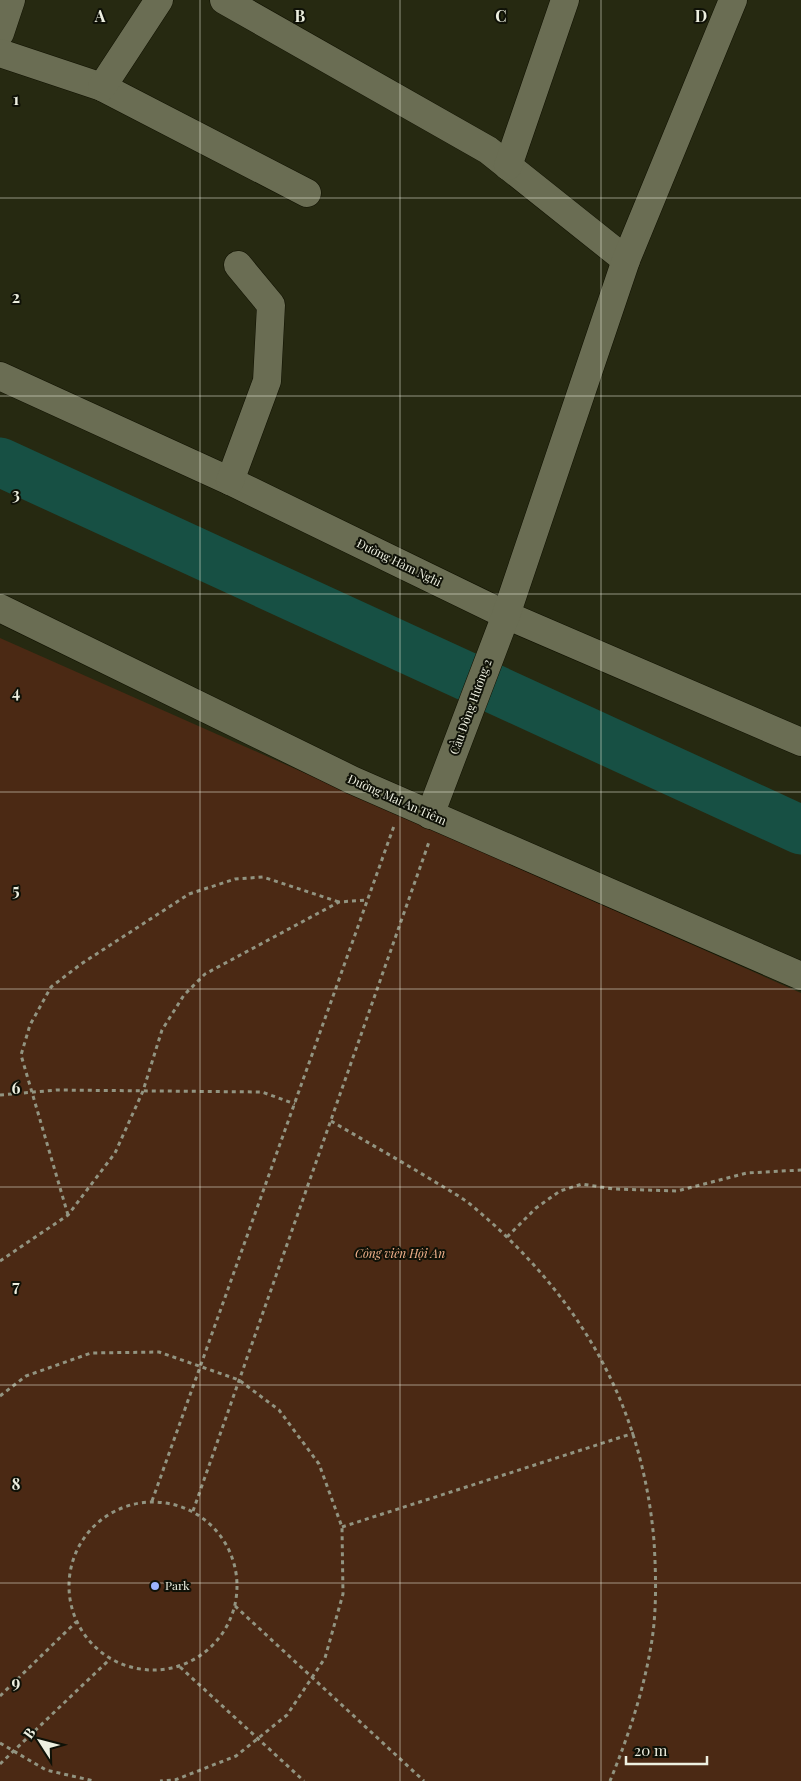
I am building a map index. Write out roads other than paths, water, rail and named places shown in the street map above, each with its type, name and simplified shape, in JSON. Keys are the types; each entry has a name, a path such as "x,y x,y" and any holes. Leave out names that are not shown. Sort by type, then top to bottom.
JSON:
{"street":[{"path":"0,34 11,0"},
{"path":"102,87 158,0"},
{"path":"224,0 488,150 626,260"},
{"path":"508,166 565,0"},
{"name":"Cầu Đông Hương 2","path":"434,816 447,771 506,615 626,260 733,0"},
{"path":"0,53 102,87 307,193"},
{"path":"230,481 267,381 271,305 238,266"},
{"name":"Đường Hàm Nghi","path":"0,376 230,481 506,615 799,735"},
{"name":"Đường Mai An Tiêm","path":"0,608 352,780 801,976"}],"waterway":[{"path":"0,462 801,830"}],"place":[{"name":"Park","path":"155,1586"}],"park label":[{"name":"Công viên Hội An","path":"400,1254"}]}
